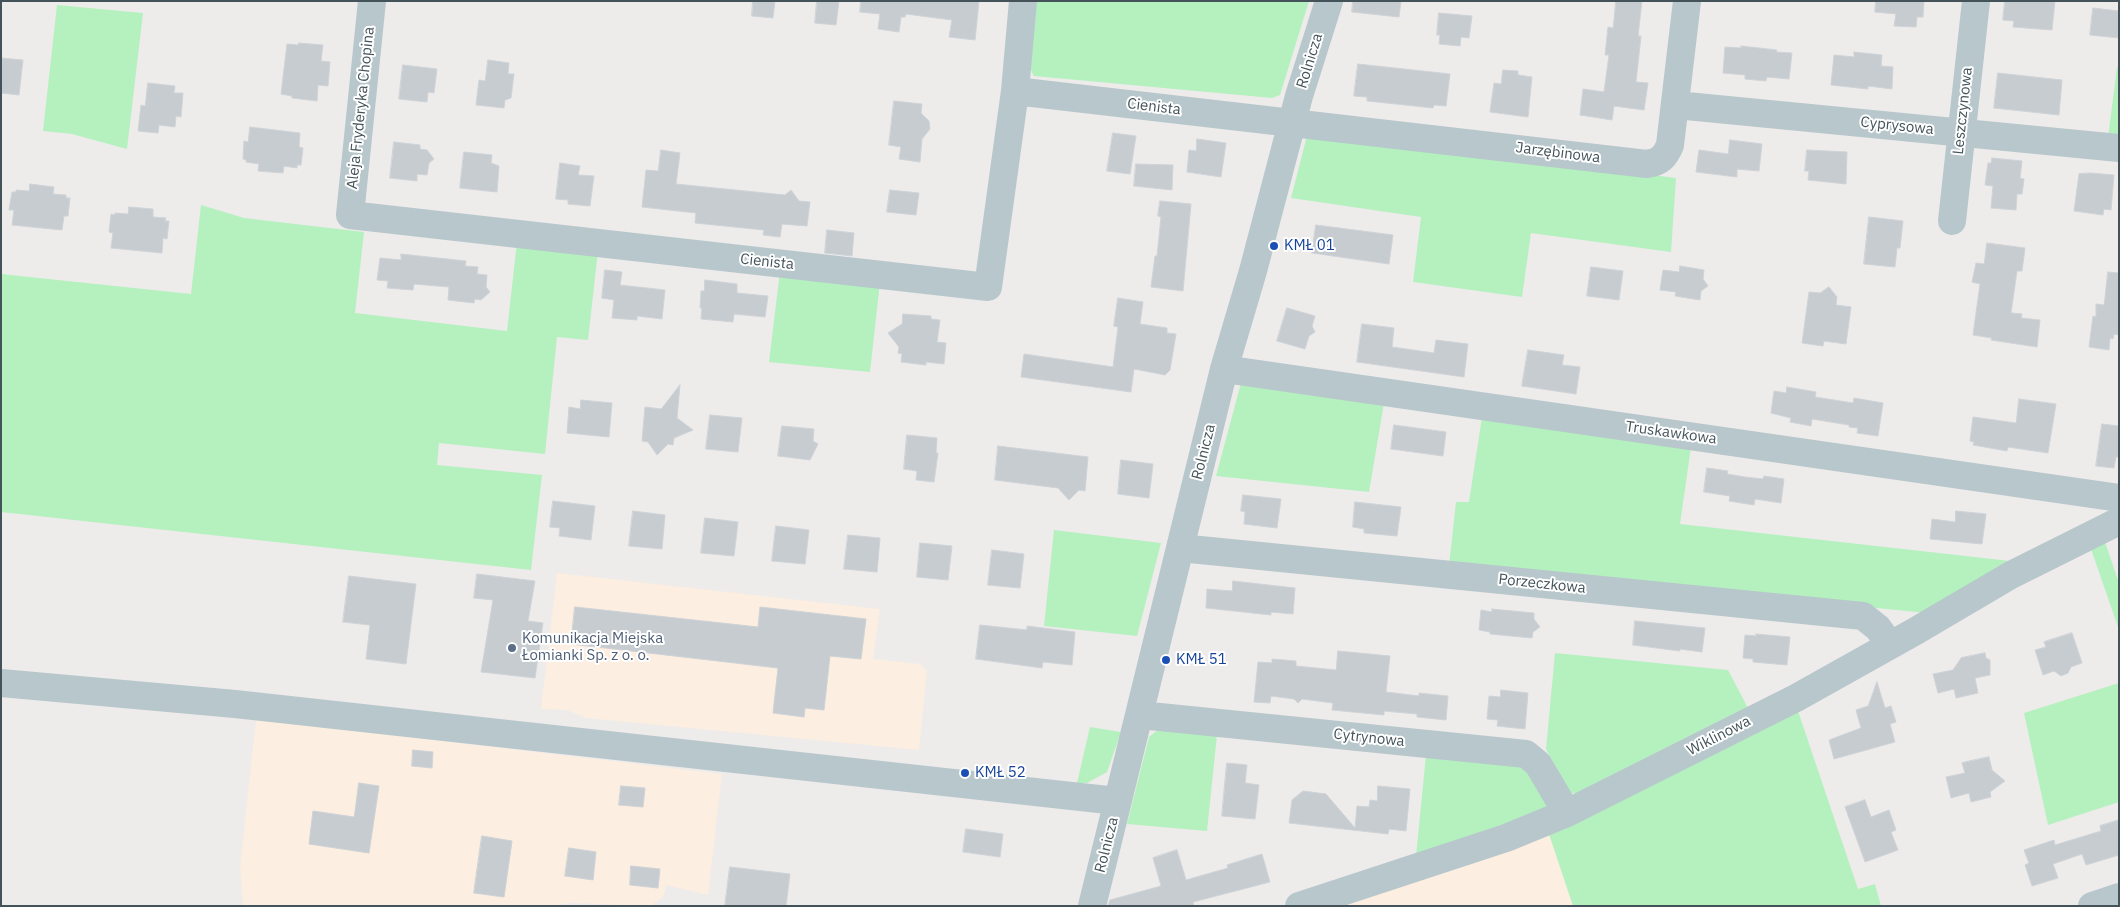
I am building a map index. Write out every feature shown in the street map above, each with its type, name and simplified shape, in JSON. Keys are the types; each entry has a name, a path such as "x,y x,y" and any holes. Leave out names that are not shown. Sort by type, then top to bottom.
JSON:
{"street":[{"name":"Aleja Fryderyka Chopina","path":"350,215 372,1"},
{"name":"Cienista","path":"350,215 988,287 1015,91 1023,1"},
{"name":"Rolnicza","path":"1092,906 1224,368 1253,271 1292,123 1329,1"},
{"name":"Jarzębinowa","path":"1292,123 1647,164 1655,163 1666,156 1670,145 1676,105 1686,1"},
{"name":"Leszczynowa","path":"1952,221 1976,1"},
{"name":"Cienista","path":"1015,91 1292,123"},
{"name":"Cyprysowa","path":"1676,105 2119,148"},
{"name":"Truskawkowa","path":"1224,368 2119,498"},
{"name":"Wiklinowa","path":"1299,906 1479,847 1567,813 1796,698 2011,575 2119,521"},
{"name":"Porzeczkowa","path":"1180,548 1863,616 1878,628 1890,645"},
{"path":"1,683 245,705 1117,801"},
{"name":"Cytrynowa","path":"1140,716 1526,754 1538,764 1567,813"},
{"path":"2092,906 2119,898"}],"shaded area":[{"path":"557,573 880,609 873,659 920,664 927,671 919,750 586,718 567,710 541,709"},
{"path":"256,719 722,774 708,895 666,885 664,896 651,906 571,903 552,906 243,906 240,867"},
{"path":"1549,834 1573,906 1337,906"}],"green space":[{"path":"1034,1 1309,1 1280,95 1272,98 1034,76 1028,65"},
{"path":"57,5 143,13 127,149 72,134 43,131"},
{"path":"2117,67 2119,67 2119,139 2108,138"},
{"path":"1308,132 1676,178 1671,252 1531,233 1522,297 1413,282 1421,217 1291,198"},
{"path":"201,205 244,218 364,232 355,313 507,331 517,242 598,251 588,340 557,337 545,454 439,443 437,465 542,475 531,570 1,512 1,274 191,294"},
{"path":"780,271 880,282 870,372 769,362"},
{"path":"1241,383 1384,403 1369,492 1216,476"},
{"path":"1482,417 1691,447 1680,524 2019,562 1927,613 1449,566 1456,502 1469,502"},
{"path":"1054,530 1161,543 1137,636 1044,626"},
{"path":"2104,539 2119,583 2119,630 2090,546"},
{"path":"1555,653 1728,670 1750,712 1582,795 1567,792 1546,749"},
{"path":"2119,683 2119,802 2048,825 2024,713"},
{"path":"1798,711 1858,889 1875,884 1881,906 1573,906 1549,834"},
{"path":"1090,727 1121,732 1107,772 1087,783 1077,783"},
{"path":"1159,729 1217,735 1207,831 1127,824 1149,737"},
{"path":"1426,755 1531,765 1550,812 1416,856"}],"building":[{"path":"753,1 775,1 773,18 752,16"},
{"path":"817,1 839,1 836,25 815,23"},
{"path":"861,1 979,1 975,40 949,37 952,20 906,14 905,17 901,17 899,32 878,29 880,14 860,12"},
{"path":"1353,1 1401,1 1399,17 1352,12"},
{"path":"1616,1 1642,1 1638,36 1641,36 1636,82 1648,83 1644,110 1614,106 1612,120 1580,115 1583,89 1604,92 1609,55 1605,55 1608,27 1613,28"},
{"path":"1876,1 1924,1 1923,17 1917,17 1916,27 1894,26 1896,14 1875,12"},
{"path":"2005,1 2055,1 2052,30 2013,27 2014,21 2003,20"},
{"path":"2093,8 2119,11 2119,38 2090,35"},
{"path":"1439,13 1472,16 1469,38 1461,37 1460,46 1439,44 1440,35 1437,35"},
{"path":"299,43 323,45 321,61 330,62 328,86 318,85 317,101 292,98 292,96 281,94 287,44 298,45"},
{"path":"1741,46 1792,53 1789,79 1767,77 1766,81 1745,79 1745,75 1723,73 1725,47 1741,48"},
{"path":"1854,52 1882,55 1881,66 1893,67 1892,89 1868,86 1868,89 1831,85 1834,55 1854,57"},
{"path":"1,58 23,60 19,95 1,93"},
{"path":"488,60 509,63 508,74 514,74 511,98 505,100 504,108 476,105 479,80 485,81"},
{"path":"1358,64 1450,74 1446,106 1434,105 1433,108 1367,101 1367,97 1354,96"},
{"path":"403,65 437,69 434,93 428,92 427,102 399,99"},
{"path":"1503,70 1518,71 1518,75 1532,77 1528,117 1490,112 1494,83 1501,84"},
{"path":"1998,73 2062,80 2059,115 1994,108"},
{"path":"148,83 175,86 174,93 183,93 181,117 176,116 175,127 159,125 158,133 138,131 141,105 145,106"},
{"path":"894,101 922,104 921,113 929,121 930,129 922,139 920,162 899,159 901,147 889,145"},
{"path":"250,127 300,133 299,147 303,148 301,165 297,165 297,168 284,166 283,173 258,171 259,164 246,162 243,159 244,141 248,142"},
{"path":"1113,133 1136,136 1130,174 1107,171"},
{"path":"1197,139 1226,143 1221,177 1187,172 1189,150 1196,151"},
{"path":"1730,140 1762,144 1759,171 1737,169 1737,177 1696,172 1699,150 1728,154"},
{"path":"394,142 420,145 420,149 427,150 434,159 429,163 427,175 417,174 417,181 390,178"},
{"path":"661,150 680,153 676,184 785,195 791,190 799,201 810,202 807,226 782,224 780,237 763,235 764,230 695,223 696,213 642,207 646,170 658,171"},
{"path":"1807,150 1847,152 1846,184 1808,180 1809,171 1805,171"},
{"path":"464,152 492,155 491,163 499,166 497,192 460,188"},
{"path":"1992,158 2022,161 2020,178 2024,179 2022,194 2017,194 2016,210 1991,208 1993,186 1985,185 1988,163 1991,163"},
{"path":"560,163 580,166 578,175 594,176 590,206 568,204 568,200 556,199"},
{"path":"1136,164 1173,165 1172,190 1134,186"},
{"path":"2079,174 2114,175 2111,210 2104,209 2103,215 2074,211"},
{"path":"30,184 54,187 53,194 66,195 66,198 70,198 68,216 64,216 62,230 12,225 14,210 9,210 12,192 16,192 16,190 29,191"},
{"path":"890,190 919,193 916,215 887,212"},
{"path":"1160,201 1191,204 1183,291 1151,287 1155,256 1157,256 1161,217 1158,216"},
{"path":"129,207 153,209 153,217 166,218 165,221 169,221 167,239 163,238 162,253 111,248 113,233 109,232 111,214 128,214"},
{"path":"1869,217 1903,221 1900,248 1897,248 1895,267 1864,264"},
{"path":"1316,225 1393,235 1389,264 1312,253"},
{"path":"827,230 854,233 852,256 825,253"},
{"path":"1987,243 2025,248 2022,271 2017,271 2011,313 2022,314 2021,318 2040,320 2037,347 1991,340 1992,338 1973,335 1980,284 1972,282 1976,263 1984,264"},
{"path":"401,254 466,261 465,266 478,267 477,274 487,275 486,287 490,292 481,300 475,299 474,303 448,300 449,287 414,284 413,290 387,288 388,281 377,280 380,258 401,260"},
{"path":"1680,266 1704,270 1703,279 1708,286 1701,291 1700,300 1675,296 1676,292 1660,290 1663,270 1679,272"},
{"path":"1591,267 1623,271 1619,300 1587,296"},
{"path":"605,270 622,272 620,285 665,290 662,319 637,316 637,320 612,318 614,300 602,298"},
{"path":"2108,272 2119,273 2119,335 2114,334 2113,339 2110,338 2109,350 2089,347 2093,316 2096,317 2096,304 2104,305"},
{"path":"705,280 737,284 737,293 768,296 765,317 734,314 733,322 701,319 701,291 704,291"},
{"path":"1829,287 1837,297 1836,305 1851,307 1846,344 1824,341 1823,346 1802,343 1809,292 1820,293"},
{"path":"1118,298 1143,302 1140,324 1167,328 1167,333 1176,334 1170,370 1165,375 1134,369 1131,392 1021,377 1024,354 1113,367 1118,327 1114,326"},
{"path":"1287,308 1315,316 1312,326 1315,332 1309,336 1305,349 1277,341"},
{"path":"903,314 931,316 931,319 940,320 937,342 946,343 944,364 926,362 926,365 901,362 902,354 898,353 899,347 888,333 902,324"},
{"path":"1362,324 1394,328 1392,347 1434,353 1436,340 1468,344 1464,377 1357,362"},
{"path":"1528,350 1564,355 1562,365 1580,367 1576,394 1522,386"},
{"path":"680,385 677,418 693,430 674,438 673,445 668,444 657,455 648,442 642,441 645,407 661,409"},
{"path":"1787,387 1816,392 1815,397 1853,403 1854,398 1883,403 1878,436 1857,433 1858,428 1849,427 1849,425 1812,419 1811,426 1790,422 1791,418 1771,413 1774,391 1786,393"},
{"path":"2019,399 2056,404 2048,453 2008,447 2007,451 1973,445 1974,442 1970,441 1973,417 2016,423"},
{"path":"581,400 612,403 609,437 567,433 569,407 580,409"},
{"path":"710,415 742,418 738,452 706,449"},
{"path":"2102,424 2119,426 2119,457 2116,457 2114,468 2096,466"},
{"path":"1394,425 1446,432 1443,456 1391,449"},
{"path":"782,426 814,429 813,441 818,444 810,460 778,456"},
{"path":"907,435 937,438 936,453 938,453 934,482 916,480 917,471 904,469"},
{"path":"998,446 1088,457 1085,491 1079,490 1069,500 1058,488 995,480"},
{"path":"1121,460 1153,464 1149,498 1118,494"},
{"path":"1707,468 1728,471 1727,474 1745,477 1763,479 1764,476 1784,479 1781,503 1755,499 1754,505 1729,501 1730,496 1704,492"},
{"path":"1243,495 1281,499 1277,528 1244,524 1245,512 1241,511"},
{"path":"553,501 595,506 591,540 559,536 560,528 550,527"},
{"path":"1355,502 1401,507 1397,536 1364,533 1364,529 1353,527"},
{"path":"633,511 665,515 662,549 629,546"},
{"path":"1956,511 1986,514 1982,544 1930,539 1932,519 1955,522"},
{"path":"705,518 738,522 734,556 701,553"},
{"path":"776,526 809,530 805,564 772,561"},
{"path":"848,535 880,538 877,572 844,569"},
{"path":"920,543 952,546 948,580 917,577"},
{"path":"992,550 1024,554 1020,588 988,585"},
{"name":"Komunikacja Miejska Łomianki Sp. z o. o.","path":"477,574 535,581 528,621 543,623 535,678 481,672 493,600 474,598"},
{"path":"349,576 416,584 406,664 366,659 370,625 343,622"},
{"path":"1233,581 1295,588 1293,614 1271,612 1271,615 1206,608 1207,589 1232,591"},
{"path":"575,607 758,627 760,607 866,619 861,659 830,656 824,710 805,708 804,717 773,713 778,668 571,644"},
{"path":"1492,609 1534,613 1534,619 1540,627 1533,632 1532,638 1490,634 1490,632 1479,630 1481,610 1492,612"},
{"path":"1635,621 1705,628 1702,652 1633,645"},
{"path":"980,625 1027,630 1027,626 1075,632 1072,665 1043,662 1042,668 976,659"},
{"path":"2072,633 2082,663 2071,667 2068,673 2061,676 2054,671 2043,675 2035,650 2046,647 2044,642"},
{"path":"1756,634 1790,637 1787,665 1753,662 1753,659 1743,658 1745,635 1756,636"},
{"path":"1338,651 1390,656 1386,692 1419,696 1419,693 1448,696 1446,720 1417,717 1417,714 1384,711 1384,715 1332,710 1333,703 1302,699 1298,703 1294,699 1271,696 1270,703 1254,702 1258,662 1272,663 1272,659 1296,661 1296,666 1336,670"},
{"path":"1985,653 1986,658 1990,660 1990,675 1975,678 1978,693 1956,698 1954,689 1938,693 1933,674 1953,670 1961,658"},
{"path":"1877,682 1885,708 1891,706 1896,722 1890,724 1895,742 1834,759 1829,740 1861,728 1856,710 1868,706"},
{"path":"1501,690 1528,693 1525,729 1497,726 1498,720 1487,719 1489,696 1500,697"},
{"path":"413,750 433,752 432,768 412,766"},
{"path":"1989,757 1992,770 2005,781 1990,792 1991,797 1971,802 1969,793 1951,798 1946,777 1965,773 1962,763"},
{"path":"1227,763 1247,765 1245,783 1259,785 1255,819 1222,816"},
{"path":"359,783 379,786 369,853 309,844 313,811 354,817"},
{"path":"621,786 645,788 643,807 619,805"},
{"path":"1378,786 1410,789 1406,831 1389,829 1388,834 1289,823 1292,800 1303,791 1326,794 1355,828 1357,806 1369,807 1370,800 1377,801"},
{"path":"1865,800 1871,817 1889,810 1896,830 1891,832 1898,850 1865,862 1845,807"},
{"path":"2119,820 2119,855 2086,865 2082,854 2053,864 2058,878 2032,886 2025,865 2029,863 2024,850 2054,840 2055,845 2101,831 2100,826"},
{"path":"966,829 1003,834 1000,857 963,852"},
{"path":"482,836 512,841 504,897 474,893"},
{"path":"569,848 596,852 593,880 565,876"},
{"path":"1177,850 1186,880 1228,868 1227,865 1262,854 1270,882 1193,902 1194,906 1108,906 1110,900 1161,886 1153,858"},
{"path":"631,866 660,869 658,888 630,885"},
{"path":"730,867 790,874 786,906 725,906"}],"place":[{"name":"KMŁ 01","path":"1274,246"},
{"name":"Komunikacja Miejska Łomianki Sp. z o. o.","path":"512,648"},
{"name":"KMŁ 51","path":"1166,660"},
{"name":"KMŁ 52","path":"965,773"}]}
